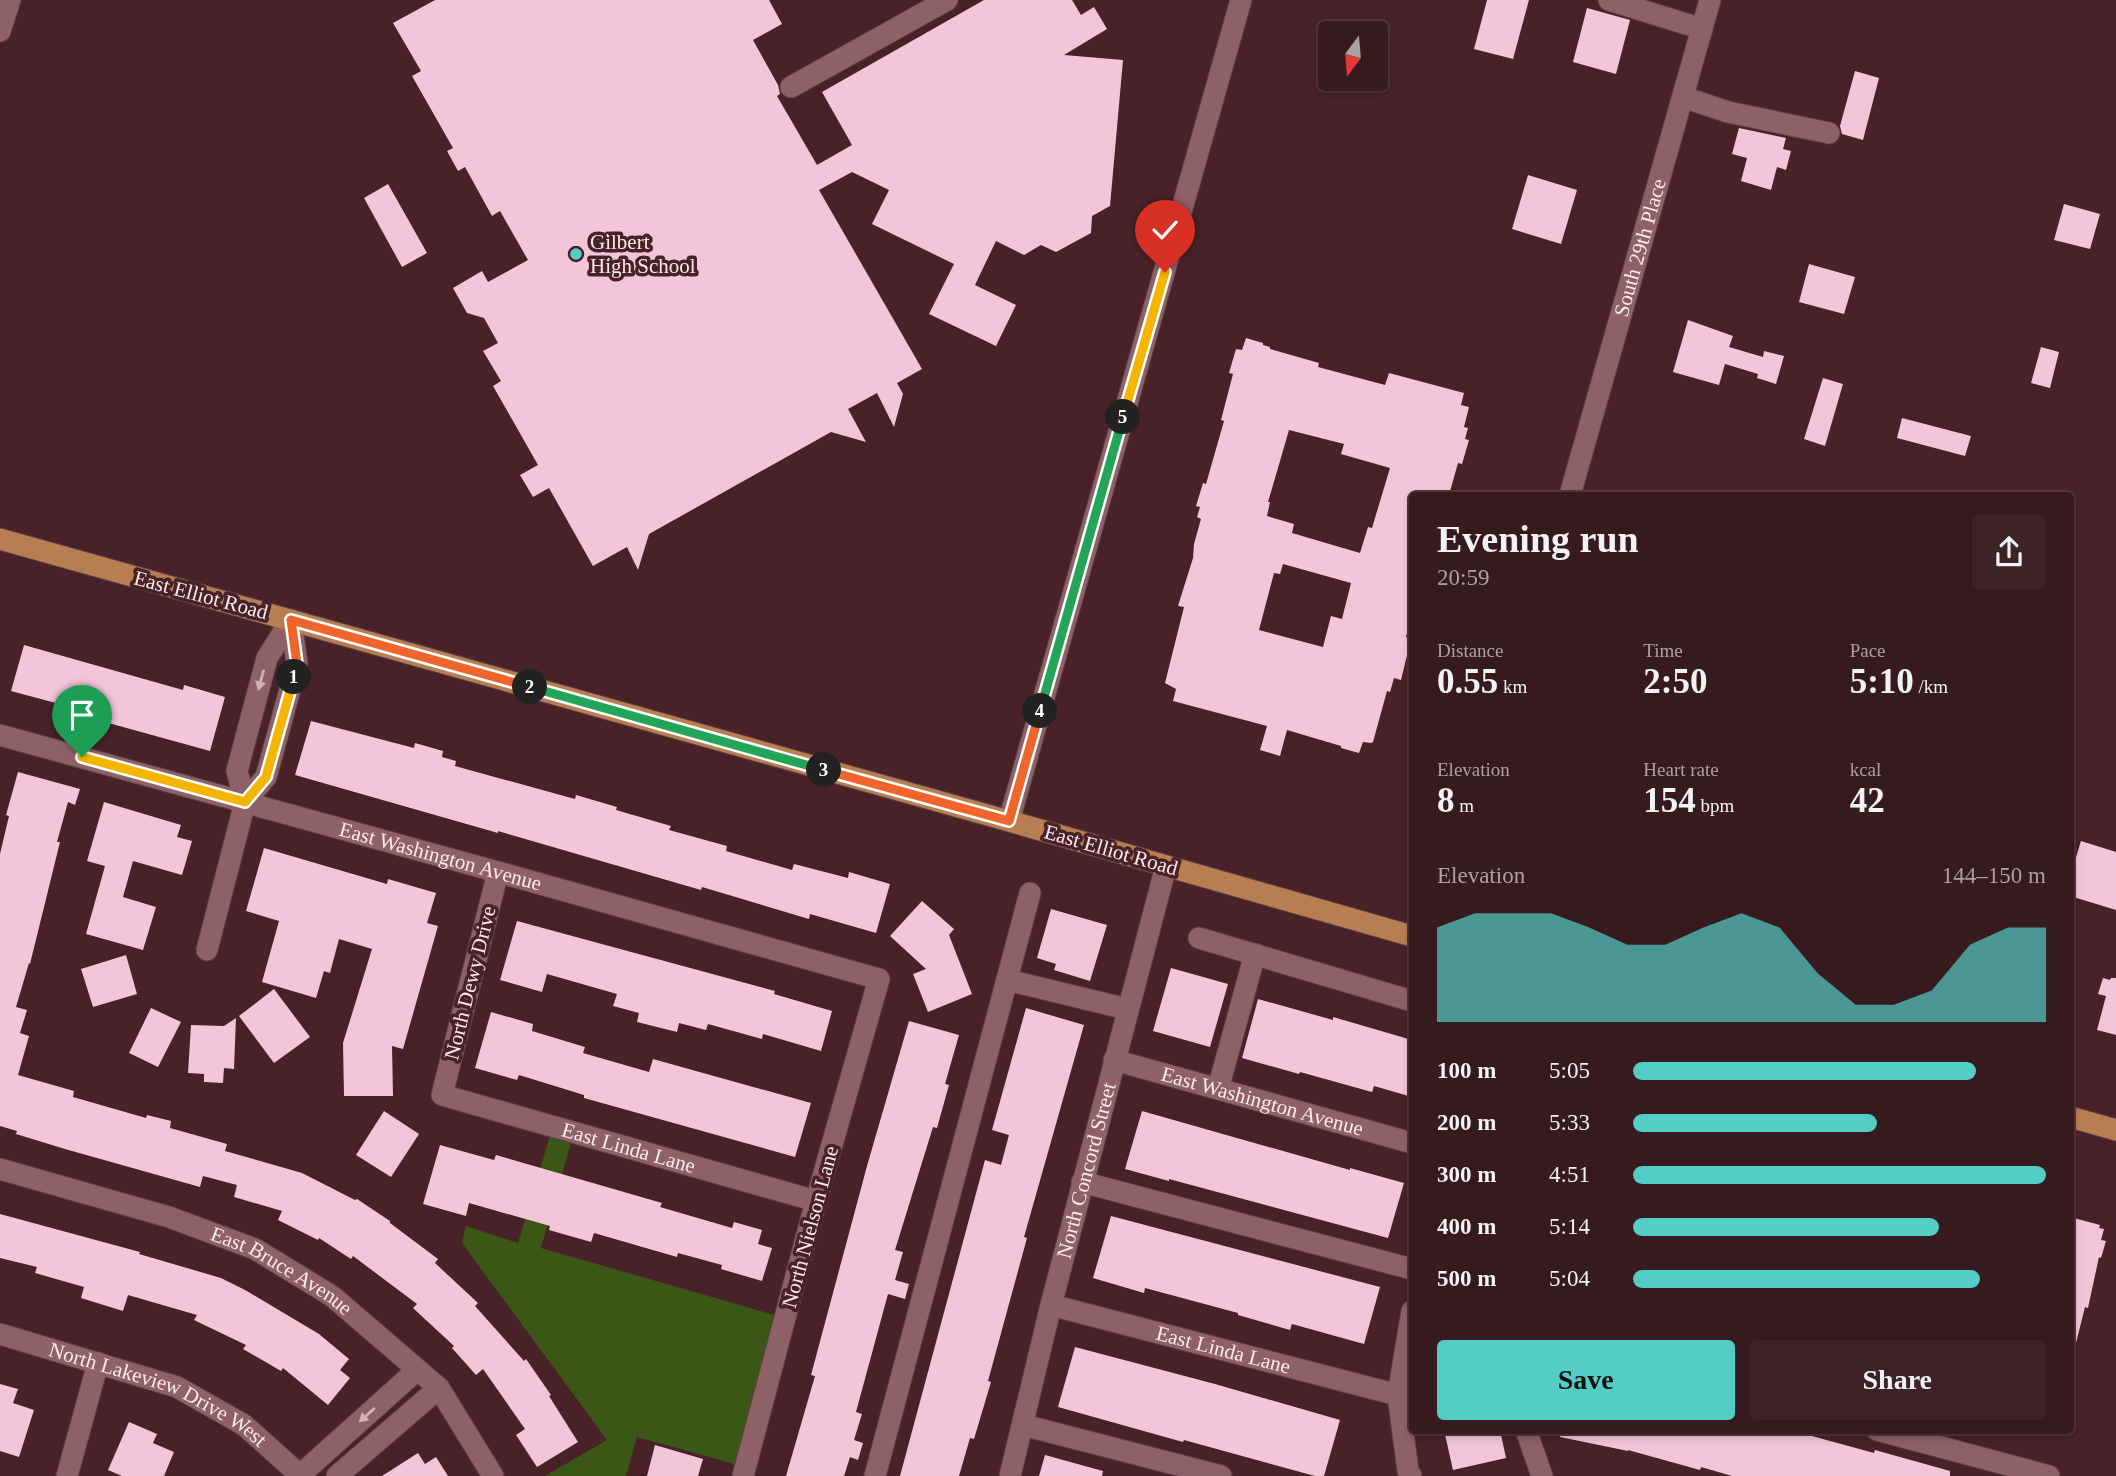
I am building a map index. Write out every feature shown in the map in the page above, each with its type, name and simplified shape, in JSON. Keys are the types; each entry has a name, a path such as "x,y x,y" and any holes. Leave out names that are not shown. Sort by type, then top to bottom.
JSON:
{"main road":[{"name":"East Elliot Road","path":"0,539 1409,935"},
{"path":"2074,1118 2116,1130"}],"street":[{"path":"0,31 10,0"},
{"path":"791,87 947,0"},
{"path":"1009,821 1241,0"},
{"path":"1609,0 1702,29"},
{"name":"South 29th Place","path":"1571,492 1710,0"},
{"path":"1683,97 1728,112 1829,133"},
{"path":"245,802 237,771 267,658 291,620"},
{"path":"207,950 245,802 266,777 297,664 291,620"},
{"name":"East Washington Avenue","path":"0,735 879,979"},
{"name":"North Concord Street","path":"1010,1476 1082,1182 1166,866"},
{"name":"North Dewy Drive","path":"442,1095 498,872"},
{"path":"875,1476 1030,893"},
{"path":"1199,938 1409,1000"},
{"path":"1218,1089 1255,954"},
{"name":"North Nielson Lane","path":"743,1476 816,1201 879,979"},
{"path":"1007,980 1127,1009"},
{"name":"East Washington Avenue","path":"1114,1060 1409,1142"},
{"name":"East Linda Lane","path":"442,1095 816,1201"},
{"name":"East Bruce Avenue","path":"0,1169 169,1217 255,1249 332,1296 439,1388 493,1476"},
{"path":"1082,1182 1409,1268"},
{"name":"East Linda Lane","path":"1051,1305 1398,1395"},
{"path":"1409,1329 1398,1395 1408,1471 1411,1476"},
{"name":"North Lakeview Drive West","path":"0,1334 177,1387 244,1425 300,1475"},
{"path":"67,1476 98,1363"},
{"path":"300,1475 417,1370"},
{"path":"337,1476 439,1388"},
{"path":"1023,1425 1221,1476"},
{"path":"1527,1434 1542,1476"},
{"path":"1892,1434 2049,1476"}],"green space":[{"path":"553,1126 574,1132 541,1248 785,1318 745,1467 637,1437 626,1476 545,1476 607,1440 462,1243 466,1226 518,1243"}],"building":[{"path":"435,0 769,0 782,24 753,40 778,85 780,94 777,96 817,165 852,145 822,92 984,0 1072,0 1081,15 1094,7 1107,29 1064,55 1123,60 1110,206 1092,216 1091,233 1056,252 1041,245 1024,255 996,241 975,285 1016,305 996,346 929,314 954,264 872,224 889,190 852,172 819,190 922,369 897,383 903,394 894,427 877,393 848,409 866,442 831,432 649,534 638,570 627,547 593,566 549,488 533,497 520,475 538,465 493,386 501,381 483,351 498,343 484,318 467,313 453,288 482,271 488,282 528,260 500,211 492,216 465,167 458,171 447,151 453,148 412,76 421,71 393,23"},
{"path":"1487,0 1529,0 1513,59 1474,49"},
{"path":"1587,8 1630,20 1616,74 1573,62"},
{"path":"1855,71 1879,78 1863,140 1842,134 1840,126"},
{"path":"1739,128 1786,138 1783,149 1791,151 1786,170 1777,167 1771,190 1741,181 1747,158 1732,154"},
{"path":"1528,175 1577,190 1561,244 1512,229"},
{"path":"388,184 427,253 402,267 364,198"},
{"path":"2064,204 2100,214 2090,249 2054,240"},
{"path":"1809,264 1855,277 1844,314 1799,302"},
{"path":"1688,320 1733,336 1729,347 1763,357 1764,351 1784,356 1776,384 1757,378 1758,374 1725,364 1719,385 1673,372"},
{"path":"1246,338 1263,343 1270,349 1319,363 1318,367 1385,385 1389,373 1464,393 1461,405 1469,407 1464,427 1468,428 1465,439 1469,440 1462,464 1458,463 1450,492 1409,492 1409,625 1406,637 1409,638 1409,647 1401,680 1394,678 1390,692 1387,691 1373,742 1363,742 1359,753 1287,730 1280,756 1260,750 1267,726 1173,701 1176,689 1165,683 1184,607 1178,606 1193,558 1201,519 1197,517 1200,507 1196,506 1203,483 1206,484 1224,421 1221,420 1233,374 1229,373 1236,349 1242,350","holes":["1289,430 1344,444 1341,454 1390,468 1372,528 1368,527 1360,553 1292,533 1294,524 1267,516 1268,502","1283,564 1351,583 1342,619 1331,616 1323,647 1259,630 1274,573 1280,574"]},
{"path":"2041,347 2059,352 2050,388 2031,383"},
{"path":"1823,378 1843,384 1825,446 1804,439"},
{"path":"1902,418 1971,436 1965,456 1897,438"},
{"path":"24,645 183,690 184,685 225,697 210,751 65,711 67,706 11,691"},
{"path":"311,721 414,748 415,743 443,751 442,757 456,761 455,766 575,799 576,795 617,807 616,810 671,826 669,830 727,846 726,851 792,870 794,864 848,878 849,872 890,884 876,933 810,914 809,919 702,887 701,890 295,775"},
{"path":"18,772 80,789 75,805 68,802 30,964 16,1007 27,1010 20,1033 29,1036 18,1075 74,1091 73,1097 146,1118 147,1115 171,1121 170,1128 227,1144 225,1151 302,1173 357,1199 438,1259 435,1263 478,1303 475,1306 524,1361 526,1359 578,1442 537,1467 516,1435 525,1429 483,1369 476,1375 452,1348 454,1346 413,1308 417,1304 353,1256 351,1259 319,1238 318,1240 278,1220 282,1211 234,1197 237,1185 203,1176 200,1187 65,1149 16,1134 17,1131 0,1126 0,854 9,816 6,815"},
{"path":"104,802 181,825 177,837 192,841 182,875 133,861 123,897 156,907 143,950 86,934 105,866 87,861"},
{"path":"2081,841 2116,852 2116,910 2074,897 2074,864"},
{"path":"264,848 387,884 388,879 436,893 427,923 438,926 403,1049 392,1046 393,1096 344,1096 343,1043 372,949 339,939 330,973 324,971 316,998 262,982 279,921 246,911"},
{"path":"922,901 954,929 949,935 972,994 928,1012 913,974 926,969 890,936"},
{"path":"1051,909 1107,925 1090,981 1054,970 1056,964 1037,958"},
{"path":"517,921 775,991 774,994 832,1011 821,1051 763,1034 762,1039 708,1024 706,1030 679,1023 677,1032 637,1022 639,1013 613,1006 617,994 547,974 542,992 500,980"},
{"path":"126,955 137,994 93,1007 81,969"},
{"path":"1171,968 1228,984 1210,1047 1153,1031"},
{"path":"2103,978 2116,978 2116,1035 2097,1030 2106,996 2098,994"},
{"path":"274,989 310,1037 274,1063 239,1016"},
{"path":"1258,999 1409,1039 1409,1096 1374,1086 1372,1092 1242,1058"},
{"path":"151,1008 181,1022 158,1067 129,1053"},
{"path":"1026,1008 1084,1025 1024,1237 1027,1238 988,1381 991,1382 974,1439 970,1438 959,1476 900,1476 985,1160 1001,1165 1009,1135 992,1130"},
{"path":"491,1012 533,1024 532,1031 585,1047 583,1053 649,1072 653,1059 811,1103 795,1157 584,1098 584,1095 519,1075 517,1080 475,1068"},
{"path":"236,1018 234,1069 224,1068 223,1083 204,1082 204,1074 188,1073 191,1025 224,1026"},
{"path":"909,1021 959,1035 945,1084 949,1085 937,1128 933,1127 895,1250 903,1252 895,1280 909,1284 905,1299 888,1294 856,1412 862,1414 854,1440 863,1443 858,1460 850,1457 844,1476 786,1476 815,1376 811,1375 867,1166"},
{"path":"384,1111 419,1134 391,1177 356,1155"},
{"path":"1142,1111 1404,1183 1388,1238 1125,1169"},
{"path":"440,1145 494,1160 496,1155 662,1203 660,1207 732,1228 734,1222 762,1230 758,1244 772,1248 762,1281 721,1269 722,1265 678,1253 677,1257 594,1233 591,1242 549,1230 550,1226 469,1203 466,1216 423,1204"},
{"path":"0,1214 140,1252 139,1254 221,1278 319,1334 349,1359 340,1370 350,1378 328,1405 283,1368 281,1371 243,1349 246,1345 194,1320 197,1315 128,1295 123,1311 81,1298 84,1287 35,1273 37,1267 0,1258"},
{"path":"1111,1216 1380,1287 1364,1344 1292,1324 1290,1330 1145,1288 1144,1293 1093,1278"},
{"path":"2074,1218 2100,1225 2099,1228 2104,1229 2101,1240 2106,1241 2101,1258 2099,1257 2088,1308 2085,1307 2076,1343"},
{"path":"1075,1347 1340,1420 1324,1476 1315,1476 1184,1440 1183,1442 1058,1407"},
{"path":"0,1384 18,1389 13,1403 34,1410 19,1457 0,1451"},
{"path":"129,1422 157,1434 153,1443 174,1452 164,1476 122,1476 108,1470"},
{"path":"1445,1434 1501,1434 1506,1458 1453,1470"},
{"path":"1560,1434 1805,1434 1950,1471 1950,1476 1732,1476 1628,1450 1560,1437"},
{"path":"655,1445 703,1459 698,1476 647,1476"},
{"path":"418,1453 425,1464 436,1457 448,1476 382,1476"},
{"path":"1045,1455 1103,1471 1102,1476 1039,1476"}],"place":[{"name":"Gilbert High School","path":"576,254"}],"route":[{"path":"82,757 245,802 266,777 297,664 291,620 1009,821 1165,272"}]}
